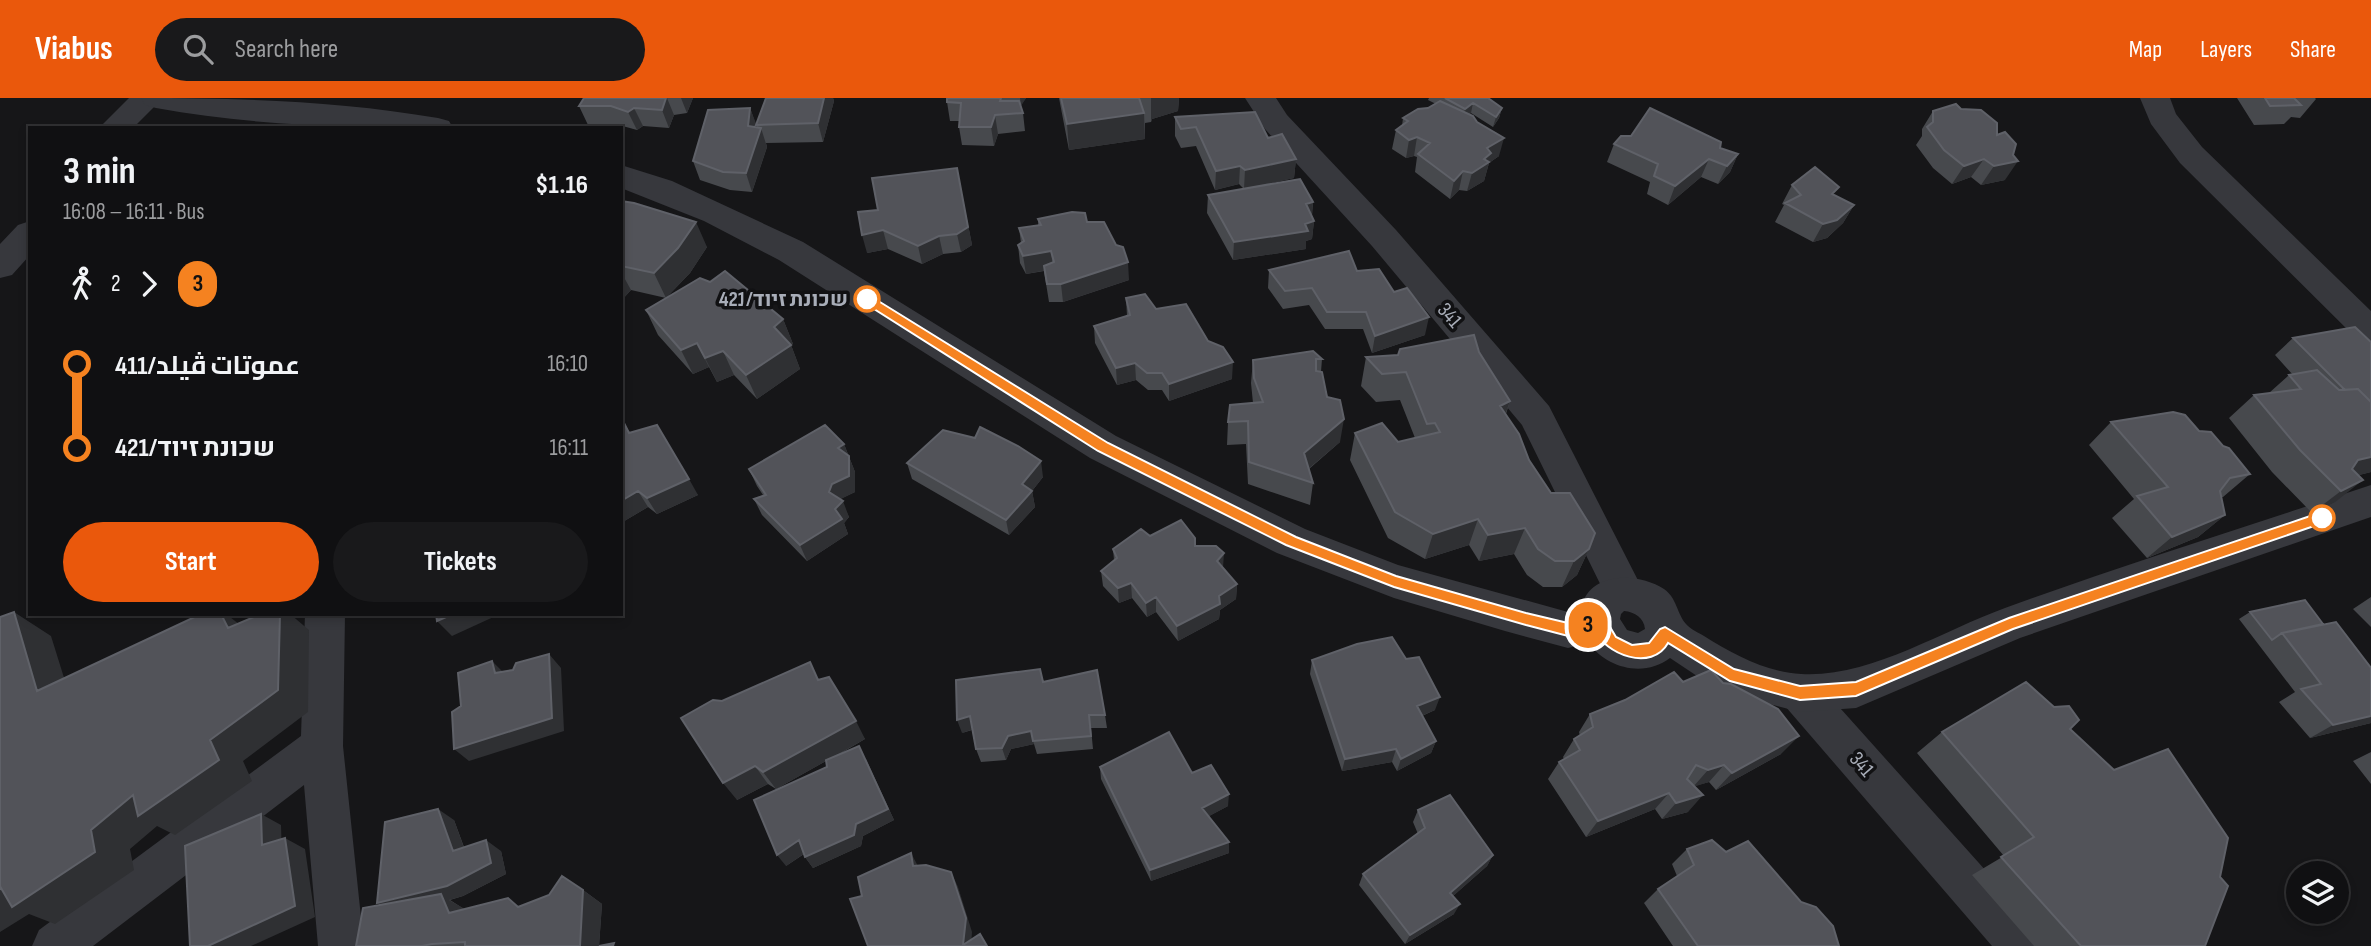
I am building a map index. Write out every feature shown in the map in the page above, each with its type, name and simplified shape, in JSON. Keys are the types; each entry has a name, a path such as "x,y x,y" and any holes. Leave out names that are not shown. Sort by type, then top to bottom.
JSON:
{"street":[{"path":"116,126 148,98"},
{"path":"156,98 196,105 413,126"},
{"name":"341","path":"1260,98 1276,122 1384,239 1536,416 1612,608 1603,632 1611,641 1630,651 1651,649 1660,644 1665,633 1730,674 1800,693 2023,946"},
{"path":"2155,98 2162,117 2191,155 2371,332"},
{"path":"623,177 661,189 716,213 791,251 1103,447 1291,541 1394,581 1568,630 1612,608"},
{"path":"0,266 28,235"},
{"path":"1800,693 1856,689 2009,624 2371,501"},
{"path":"325,616 322,746 341,946"},
{"path":"55,946 322,746"}],"building":[{"path":"584,98 666,98 662,110 634,108 628,112 611,106 579,106"},
{"path":"766,98 824,98 818,123 756,125"},
{"path":"947,98 1001,98 1000,101 1019,101 1023,113 995,115 991,127 959,127 961,103 947,102"},
{"path":"1061,98 1139,98 1144,113 1067,124"},
{"path":"1445,98 1488,98 1502,108 1496,117 1473,103 1465,109"},
{"path":"2265,98 2294,98 2301,105 2270,106"},
{"path":"1440,101 1473,116 1477,122 1504,138 1487,148 1491,153 1484,159 1489,162 1472,173 1463,171 1454,181 1418,154 1430,143 1417,137 1409,140 1396,130 1408,121 1403,118"},
{"path":"1956,104 1961,109 1981,110 1997,123 1997,135 2005,132 2016,144 2013,155 2018,161 1994,166 1984,159 1964,166 1944,150 1927,127 1933,122 1933,111"},
{"path":"750,108 748,126 761,128 746,173 723,172 693,161 708,110"},
{"path":"1650,108 1721,142 1720,148 1738,154 1727,166 1709,159 1675,186 1654,176 1658,164 1614,144 1621,136 1631,136"},
{"path":"1255,112 1268,138 1282,134 1296,159 1245,170 1240,166 1216,171 1196,127 1181,129 1175,117"},
{"path":"1815,167 1839,187 1832,194 1854,205 1837,220 1823,224 1785,203 1801,195 1792,185"},
{"path":"957,168 968,227 957,234 939,236 918,246 883,230 862,235 858,212 878,210 872,178"},
{"path":"1300,179 1313,202 1306,204 1314,221 1305,224 1308,231 1234,242 1208,195"},
{"path":"623,201 696,222 678,248 654,273 623,266"},
{"path":"1072,212 1085,213 1087,222 1104,222 1116,245 1123,247 1128,262 1061,284 1047,284 1044,266 1054,262 1051,251 1023,256 1018,245 1024,241 1019,228 1041,225 1038,219"},
{"path":"1349,251 1357,271 1379,269 1394,292 1407,288 1429,317 1375,336 1366,312 1327,312 1312,288 1285,291 1269,270"},
{"path":"725,271 783,319 774,327 791,345 746,375 723,351 705,358 697,343 681,350 646,310 700,278 710,282"},
{"path":"1145,294 1156,309 1186,304 1208,341 1223,347 1233,362 1169,384 1162,373 1147,373 1135,363 1116,368 1094,326 1130,315 1126,298"},
{"path":"2355,327 2371,342 2371,402 2358,389 2345,390 2293,338"},
{"path":"1474,335 1479,352 1510,401 1500,406 1519,434 1529,460 1551,493 1570,493 1595,533 1589,549 1574,561 1555,561 1538,549 1525,528 1488,535 1478,519 1433,534 1395,512 1355,433 1382,423 1398,442 1440,432 1435,423 1427,424 1406,372 1382,374 1366,357 1398,355 1400,349"},
{"path":"1313,351 1322,359 1316,359 1316,371 1322,372 1327,397 1340,400 1344,419 1304,453 1313,483 1249,462 1248,421 1228,422 1230,405 1263,402 1254,378 1253,360"},
{"path":"2317,370 2339,390 2358,389 2371,402 2371,457 2358,460 2352,469 2363,480 2341,491 2300,450 2254,395 2301,389 2289,375"},
{"path":"2173,412 2185,415 2199,431 2211,432 2223,446 2229,448 2250,474 2230,478 2220,491 2225,515 2172,537 2137,496 2168,487 2111,422"},
{"path":"623,421 629,433 657,425 689,479 647,498 638,491 623,500"},
{"path":"825,425 844,444 838,448 849,456 849,476 832,484 829,492 843,501 835,509 842,519 800,545 754,499 766,495 749,469"},
{"path":"980,427 1041,461 1022,484 1032,491 1006,520 907,463 943,430 975,438"},
{"path":"1181,520 1195,538 1195,546 1216,546 1224,553 1217,561 1237,584 1219,596 1220,604 1177,626 1156,597 1146,603 1131,583 1118,588 1101,571 1117,558 1113,549 1141,529 1150,536"},
{"path":"2305,600 2323,624 2282,633 2272,640 2250,612"},
{"path":"14,612 37,691 197,616 222,616 228,628 256,616 280,616 278,690 210,740 219,760 138,816 133,795 91,830 95,852 12,907 0,889 0,617"},
{"path":"2336,622 2371,668 2371,716 2333,725 2301,689 2321,684 2282,633"},
{"path":"1392,637 1406,659 1419,657 1440,697 1417,706 1436,741 1401,759 1396,749 1345,759 1312,660 1357,644"},
{"path":"549,654 552,718 454,749 452,712 461,706 458,673 492,661 495,673 513,670 516,663"},
{"path":"810,662 818,680 829,677 856,721 763,772 755,766 723,783 681,718 713,700 722,701"},
{"path":"1040,669 1043,682 1097,670 1105,715 1089,715 1091,736 1033,741 1031,731 1008,736 1002,748 976,749 970,716 957,720 956,680"},
{"path":"1711,670 1723,683 1731,684 1778,709 1799,736 1732,773 1724,765 1708,770 1696,765 1687,779 1703,795 1676,803 1669,793 1598,821 1559,762 1580,750 1574,739 1593,727 1590,714 1625,700 1674,672 1683,682"},
{"path":"2026,682 2054,707 2069,706 2079,720 2070,729 2114,770 2168,749 2228,838 2220,877 2228,886 2205,946 2081,946 2001,857 2034,837 1942,732"},
{"path":"1169,732 1192,773 1211,765 1229,794 1202,808 1229,842 1150,870 1100,767"},
{"path":"859,746 888,809 856,824 854,835 805,857 799,840 777,855 754,800 827,767 826,760"},
{"path":"1450,795 1493,855 1450,893 1460,904 1410,935 1363,874 1425,828 1418,810"},
{"path":"438,809 453,851 486,840 491,863 447,886 377,903 385,822"},
{"path":"261,814 262,845 285,838 295,906 208,946 190,946 185,846"},
{"path":"1712,840 1726,852 1748,841 1801,902 1816,907 1833,926 1839,946 1698,946 1658,889 1694,865 1687,849"},
{"path":"911,853 913,866 926,865 951,872 966,918 963,945 980,934 987,946 868,946 850,899 862,896 858,877"},
{"path":"562,876 583,890 580,946 465,946 465,942 422,946 356,946 363,908 441,894 449,913 508,898 518,907 549,895"}],"bus line":[{"name":"3","path":"867,299 1103,447 1291,541 1394,581 1526,619 1568,630 1599,622 1611,641 1630,651 1642,652 1651,649 1660,644 1665,633 1730,674 1800,693 1856,689 2009,624 2322,518"}],"place":[{"name":"שכונת זיוד/421","path":"867,299"}]}
